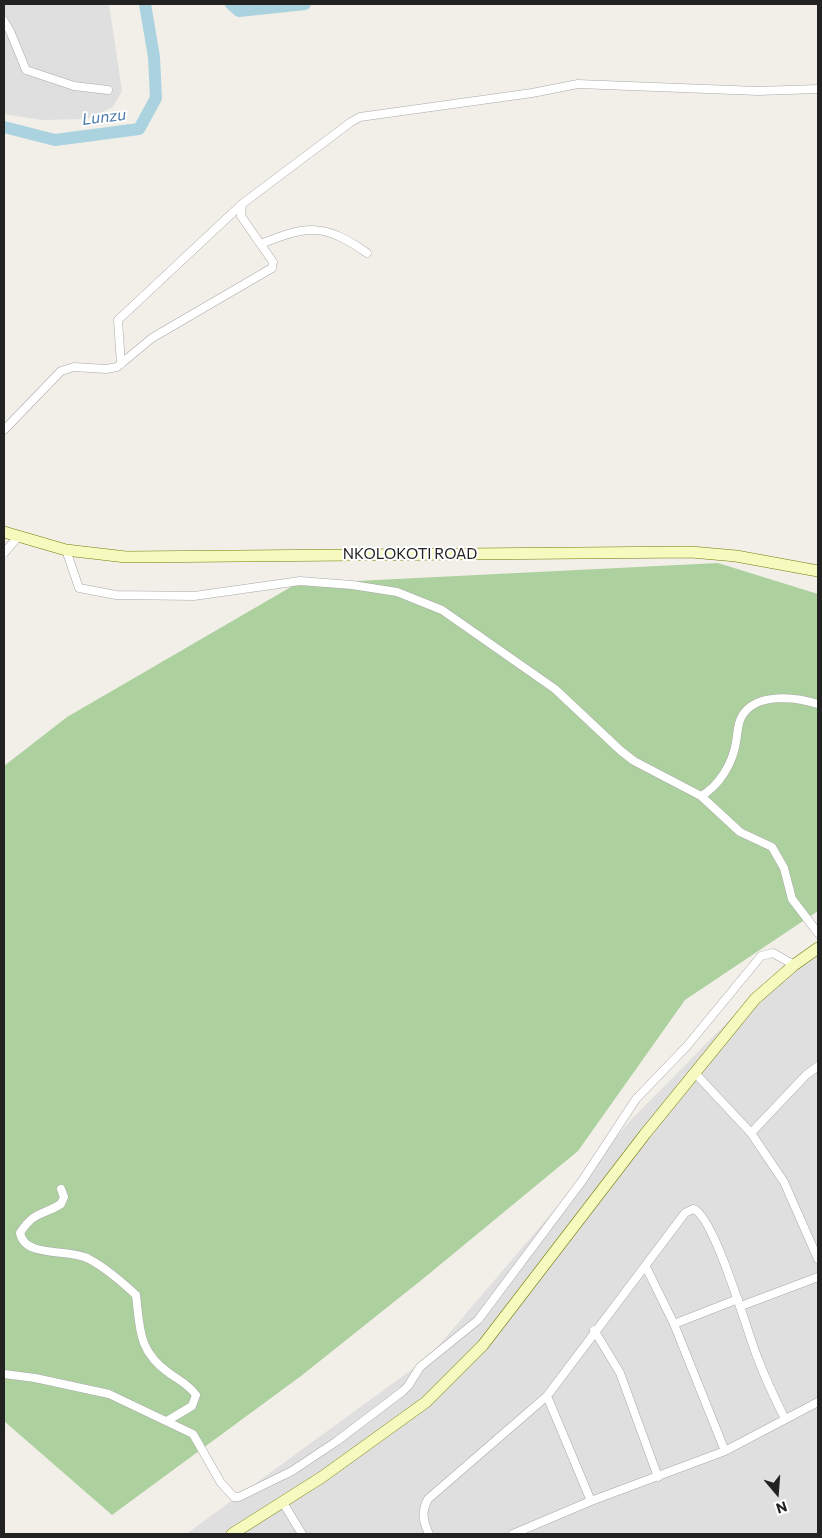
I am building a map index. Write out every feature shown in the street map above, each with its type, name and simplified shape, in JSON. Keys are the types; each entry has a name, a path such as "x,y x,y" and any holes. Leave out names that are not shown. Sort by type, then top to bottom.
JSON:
{"main road":[{"name":"NKOLOKOTI ROAD","path":"4,532 66,550 126,557 692,552 736,556 818,571"},
{"path":"232,1534 322,1477 401,1422 426,1402 483,1345 694,1072 755,999 794,965 818,948"}],"street":[{"path":"4,21 26,70 74,86 108,90"},
{"path":"121,364 118,320 242,204 360,117 532,93 578,84 758,90 818,89"},
{"path":"4,430 61,371 74,367 112,368 121,364 152,338 272,268 273,262 241,216 242,204"},
{"path":"260,244 292,231 315,230 342,236 367,253"},
{"path":"4,553 18,537"},
{"path":"66,550 80,588 116,595 194,596 300,581 352,585 398,592 442,610 555,689 634,761 701,796 740,832 772,847 784,868 792,899 818,933"},
{"path":"701,796 716,784 728,767 742,714 758,703 768,700 799,698 818,704"},
{"path":"4,1374 36,1378 109,1394 193,1434 221,1483 234,1496 239,1497 292,1471 337,1441 403,1391 420,1367 478,1320 582,1181 636,1099 687,1046 761,956 773,953 794,965"},
{"path":"751,1133 806,1075 818,1066"},
{"path":"694,1072 751,1133 784,1182 818,1259"},
{"path":"60,1188 64,1197 61,1204 36,1214 20,1233 21,1239 28,1247 87,1258 136,1295 143,1346 168,1372 188,1384 196,1395 192,1406 167,1421"},
{"path":"429,1534 424,1522 423,1508 428,1499 547,1396 594,1330 646,1267 685,1213 693,1209 698,1210 716,1242 740,1302 757,1357 785,1419"},
{"path":"646,1267 674,1324 725,1451"},
{"path":"674,1324 818,1277"},
{"path":"594,1330 623,1380 658,1477"},
{"path":"547,1396 591,1501"},
{"path":"513,1534 591,1501 725,1451 818,1402"},
{"path":"282,1501 302,1534"}],"shaded area":[{"path":"4,4 109,4 122,91 113,107 86,119 42,120 4,114"},
{"path":"818,951 818,1534 186,1534 429,1357 630,1121 759,990"}],"green space":[{"path":"718,563 818,594 818,911 685,1000 578,1151 301,1376 112,1515 4,1421 4,766 67,717 296,584"}],"waterway":[{"name":"Lunzu","path":"4,127 55,140 139,129 156,98 154,57 145,4"},
{"name":"Lunzu","path":"231,4 239,11 305,4"}]}
